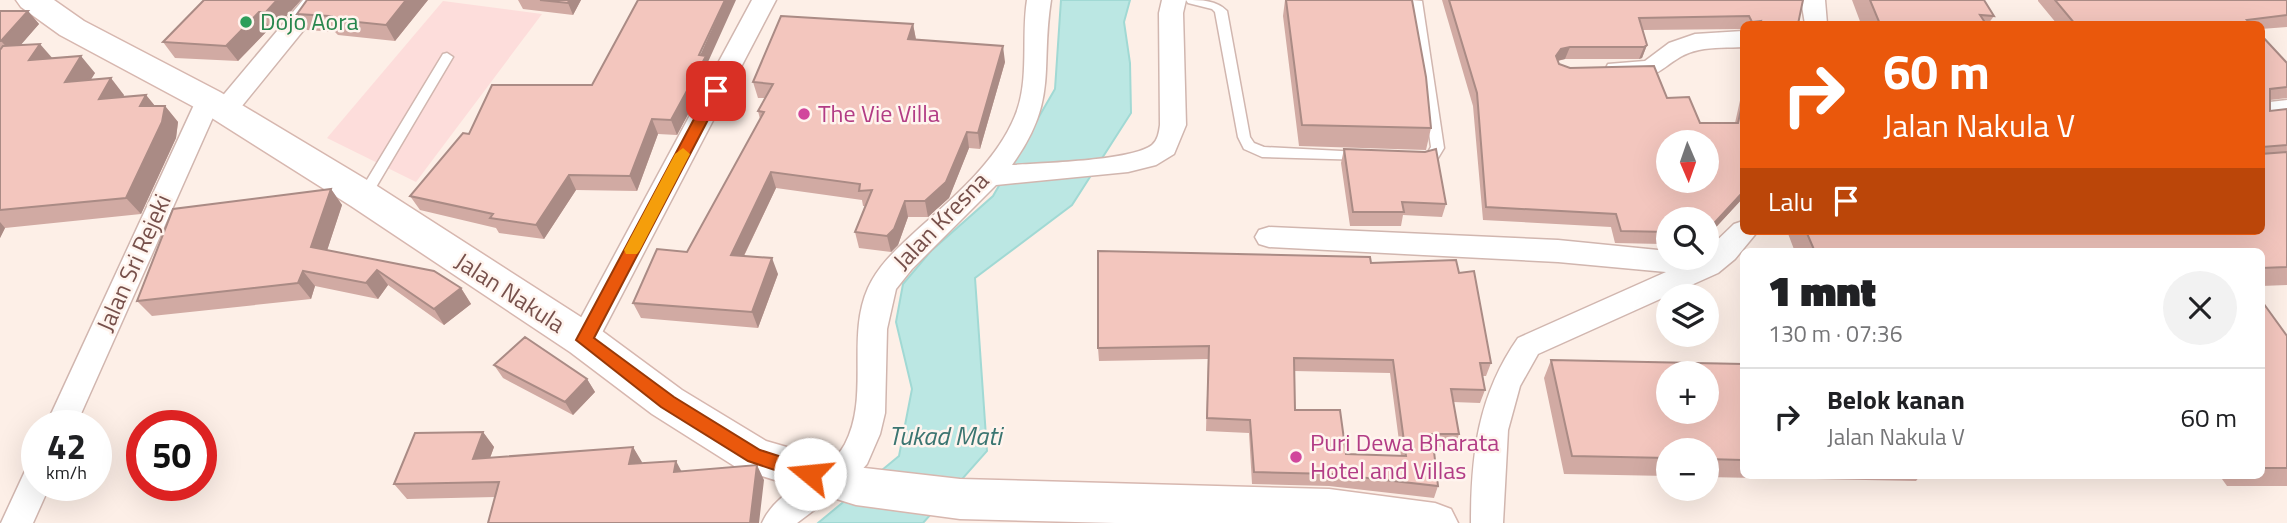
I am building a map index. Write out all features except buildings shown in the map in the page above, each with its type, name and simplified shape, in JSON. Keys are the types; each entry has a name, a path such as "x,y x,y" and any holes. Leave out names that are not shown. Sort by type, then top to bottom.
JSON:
{"main road":[{"name":"Jalan Nakula","path":"32,0 72,28 216,106 364,196 584,340 667,402 754,456 844,483 1068,513 1329,509 1436,523"}],"street":[{"name":"Jalan Sri Rejeki","path":"68,410 216,106 316,0"},
{"path":"584,340 764,0"},
{"name":"Jalan Kresna","path":"778,523 783,514 844,483 868,431 873,390 876,313 881,291 891,273 995,175 1019,134 1029,113 1037,69 1039,0"},
{"path":"995,175 1120,164 1158,154 1169,142 1173,125 1171,13 1174,0"},
{"path":"1813,0 1816,21"},
{"path":"1589,70 1650,69 1678,48 1695,42 1740,39"},
{"path":"2265,111 2287,109"},
{"path":"1719,257 1741,235"},
{"path":"1269,237 1558,251 1656,260"},
{"path":"1487,523 1487,466 1501,392 1514,363 1528,346 1697,270"},
{"path":"17,523 27,501"}],"lane":[{"path":"1192,0 1216,6 1222,11 1244,137 1249,146 1262,152 1380,157"},
{"path":"1408,158 1433,155 1438,148 1416,1"},
{"path":"364,196 447,57"}],"shaded area":[{"path":"443,1 542,14 416,182 327,138"}],"water":[{"name":"Tukad Mati","path":"1061,0 1130,0 1124,22 1130,63 1131,113 1072,205 975,278 987,451 923,523 818,523 899,456 912,389 896,322 903,284 931,251 993,196 1055,89"}],"slow traffic":[{"path":"632,250 683,154"}],"place":[{"name":"Dojo Aora","path":"246,22"},
{"name":"The Vie Villa","path":"804,114"},
{"name":"Puri Dewa Bharata Hotel and Villas","path":"1296,457"}],"route":[{"path":"716,91 584,340 667,402 754,456 810,474"}]}
